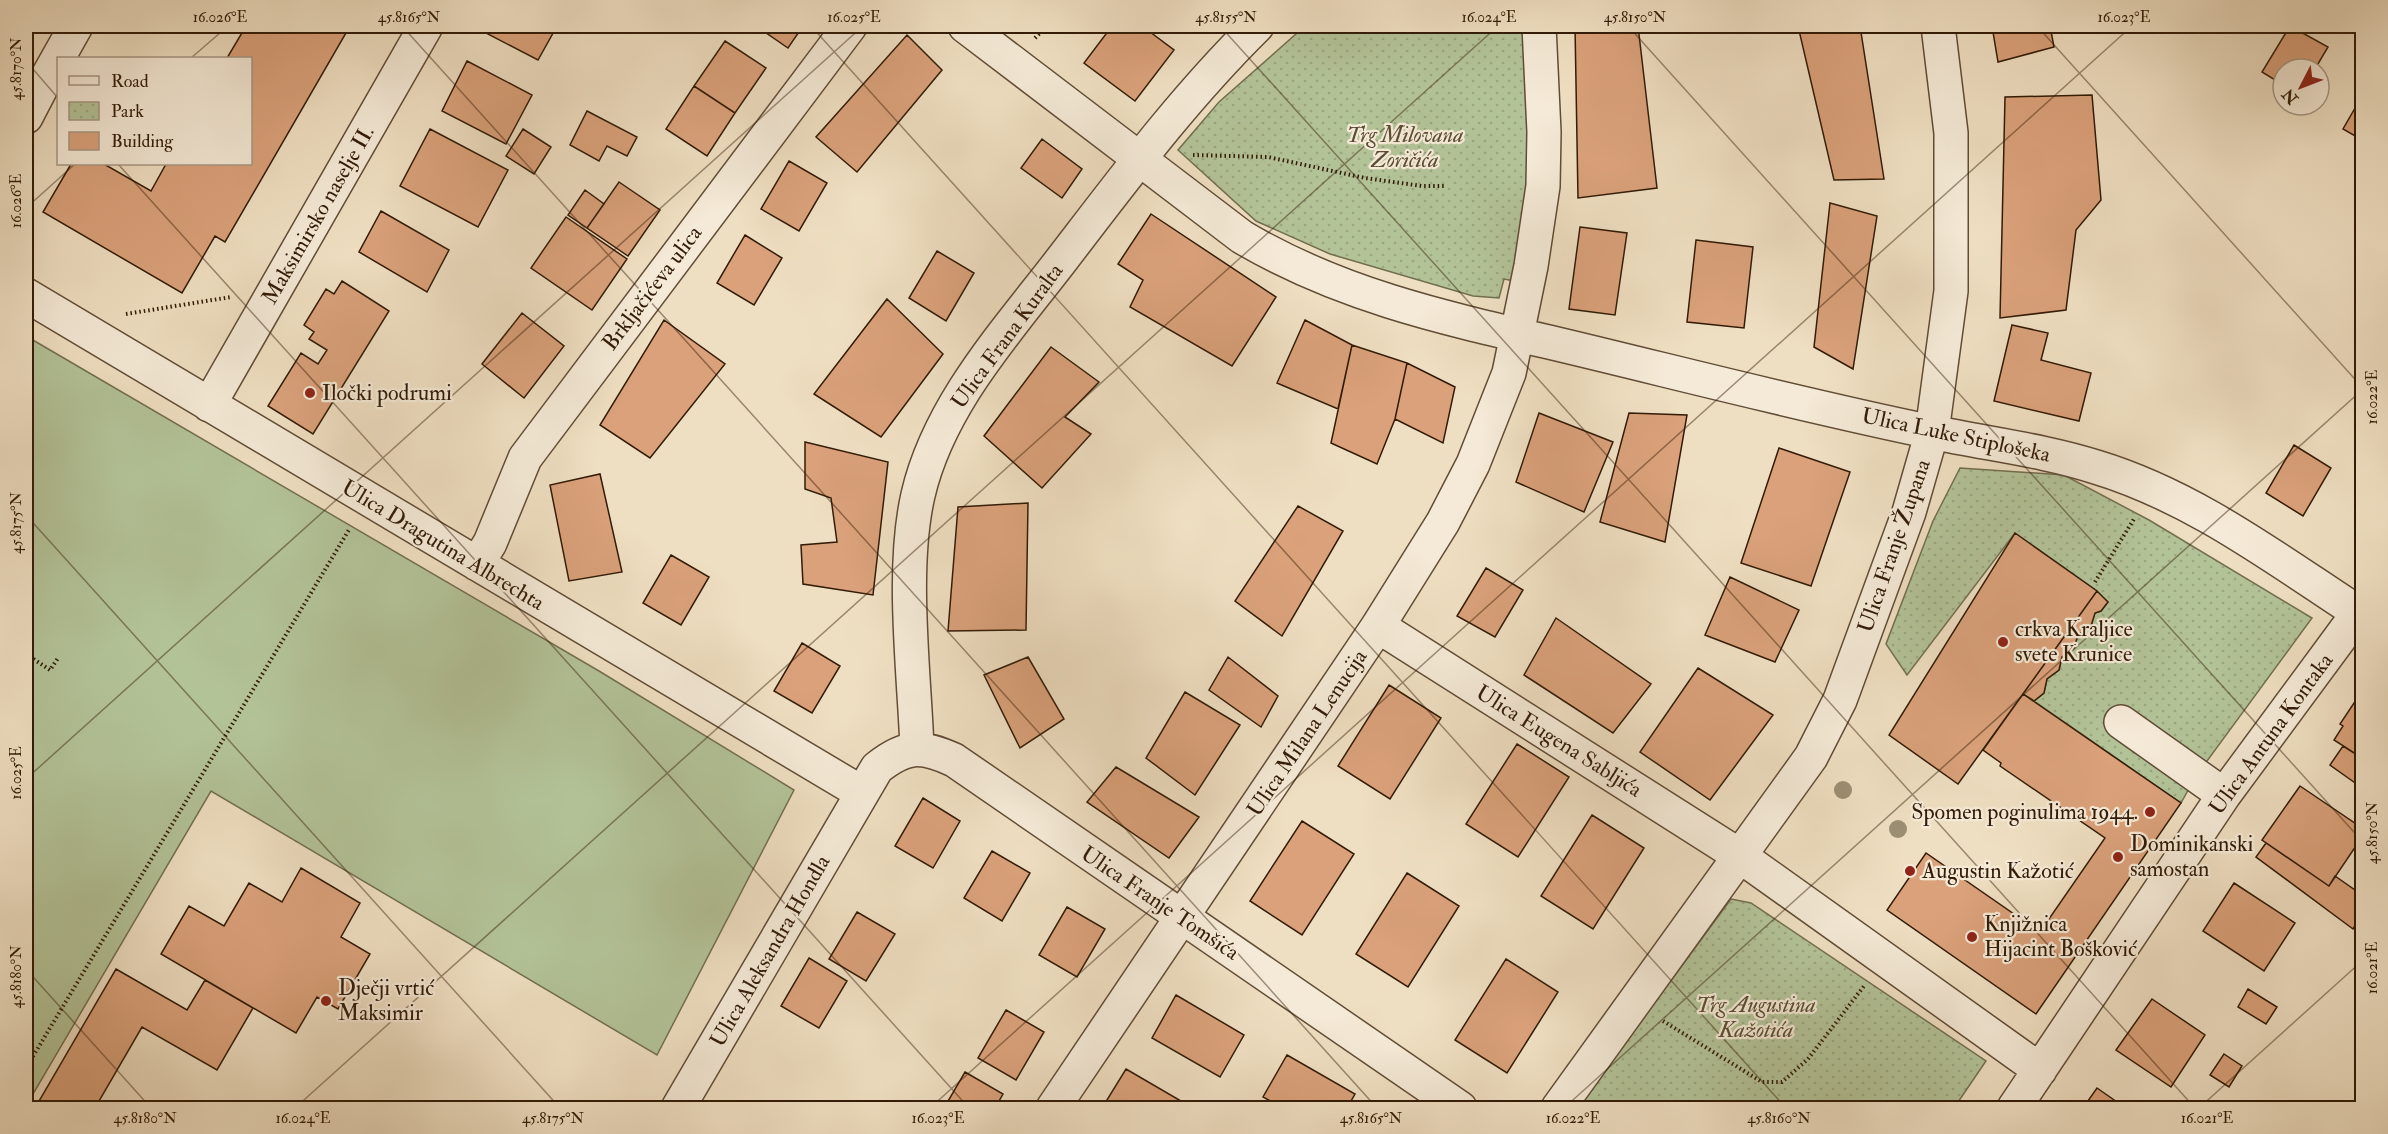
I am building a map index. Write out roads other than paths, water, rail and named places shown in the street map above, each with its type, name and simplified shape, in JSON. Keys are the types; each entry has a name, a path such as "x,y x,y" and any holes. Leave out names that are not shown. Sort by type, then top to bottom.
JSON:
{"street":[{"path":"30,97 76,26"},
{"name":"Maksimirsko naselje II.","path":"210,405 426,26"},
{"name":"Brkljačićeva ulica","path":"477,564 490,543 525,458 850,26"},
{"path":"965,26 1242,237 1279,259 1387,303 1518,335 1543,186 1544,132 1539,26"},
{"path":"1139,159 1208,74 1257,26"},
{"name":"Ulica Franje Župana","path":"1740,856 1811,757 1840,700 1909,512 1932,432 1951,291 1951,133 1938,26"},
{"name":"Ulica Frana Kuralta","path":"917,748 911,573 912,531 918,494 931,455 952,412 980,366 1139,159"},
{"name":"Ulica Dragutina Albrechta","path":"26,295 862,793"},
{"name":"Ulica Luke Stiplošeka","path":"1518,335 1932,432 2039,452 2097,467 2154,488 2248,539 2361,612"},
{"name":"Ulica Milana Lenucija","path":"1053,1108 1378,626 1443,522 1473,464 1509,373 1518,335"},
{"name":"Ulica Antuna Kontaka","path":"2040,1070 2224,795 2361,612"},
{"name":"Ulica Eugena Sabljića","path":"1378,626 1740,856"},
{"path":"2121,722 2224,795"},
{"path":"862,793 878,768 889,759 902,751 917,748"},
{"name":"Ulica Franje Tomšića","path":"917,748 935,751 954,760 1182,919 1460,1108"},
{"name":"Ulica Aleksandra Hondla","path":"678,1108 862,793"},
{"path":"1558,1108 1740,856 2040,1070 2014,1108"}],"place":[{"name":"Iločki podrumi","path":"310,393"},
{"name":"crkva Kraljice svete Krunice","path":"2003,642"},
{"name":"Spomen poginulima 1944.","path":"2150,812"},
{"name":"Dominikanski samostan","path":"2118,857"},
{"name":"Augustin Kažotić","path":"1910,871"},
{"name":"Knjižnica Hijacint Bošković","path":"1972,937"},
{"name":"Dječji vrtić Maksimir","path":"326,1001"}],"park label":[{"name":"Trg Milovana Zoričića","path":"1405,148"},
{"name":"Trg Augustina Kažotića","path":"1756,1018"}]}
